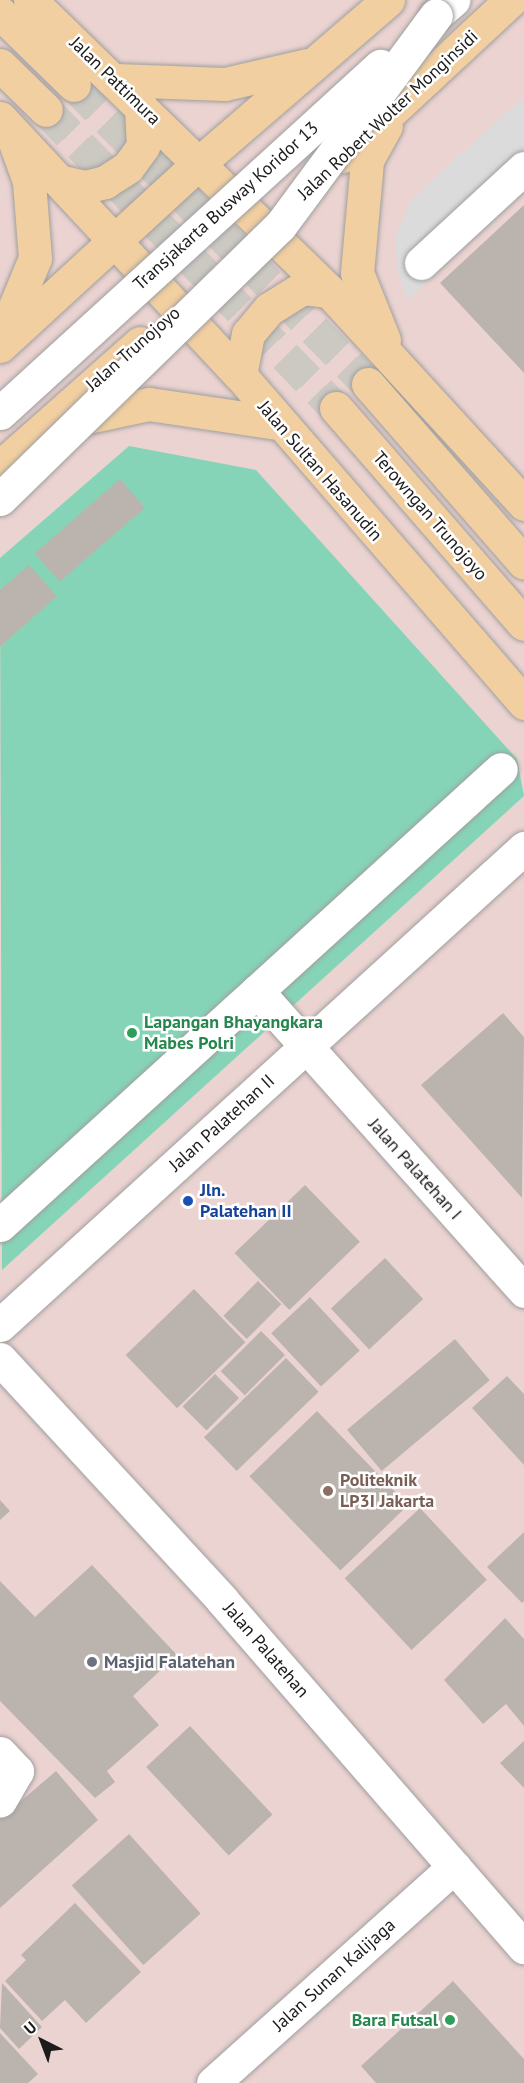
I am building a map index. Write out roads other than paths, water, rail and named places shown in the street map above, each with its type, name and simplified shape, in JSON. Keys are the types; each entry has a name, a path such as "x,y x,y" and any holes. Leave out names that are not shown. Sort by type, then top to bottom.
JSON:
{"main road":[{"name":"Jalan Pattimura","path":"30,0 116,80 198,164"},
{"path":"0,346 198,164 388,0"},
{"name":"Jalan Robert Wolter Monginsidi","path":"267,230 400,101 511,0"},
{"path":"0,13 74,85"},
{"path":"116,80 225,84 312,64"},
{"path":"0,65 46,110"},
{"path":"392,362 357,273 367,160 400,101"},
{"path":"63,182 85,186 105,182 128,167 143,146 141,108"},
{"path":"4,122 63,182 115,240"},
{"path":"0,340 23,297 35,258 29,181 4,122"},
{"path":"198,164 329,291 524,504"},
{"name":"Jalan Trunojoyo","path":"0,467 267,230"},
{"name":"Jalan Sultan Hasanudin","path":"115,240 240,375 278,423 524,703"},
{"path":"240,375 248,334 269,309 303,288 329,291"},
{"path":"368,384 524,563"},
{"path":"43,427 149,404 278,423"},
{"name":"Terowngan Trunojoyo","path":"336,408 524,624"}],"street":[{"name":"Transjakarta Busway Koridor 13","path":"0,413 444,8"},
{"path":"0,499 280,226 444,8"},
{"path":"421,263 524,168"},
{"path":"0,1225 501,769"},
{"name":"Jalan Palatehan II","path":"0,1325 524,848"},
{"name":"Jalan Palatehan I","path":"257,991 524,1291"},
{"name":"Jalan Palatehan","path":"0,1359 222,1600 524,1947"},
{"path":"0,1753 17,1771 0,1800"},
{"name":"Jalan Sunan Kalijaga","path":"213,2083 454,1867"}],"tunnel":[{"path":"74,85 368,384"},
{"path":"46,110 336,408"}],"place":[{"name":"Lapangan Bhayangkara Mabes Polri","path":"132,1033"},
{"name":"Jln. Palatehan II","path":"188,1201"},
{"name":"Politeknik LP3I Jakarta","path":"328,1491"},
{"name":"Masjid Falatehan","path":"92,1662"},
{"name":"Bara Futsal","path":"450,2020"}]}
